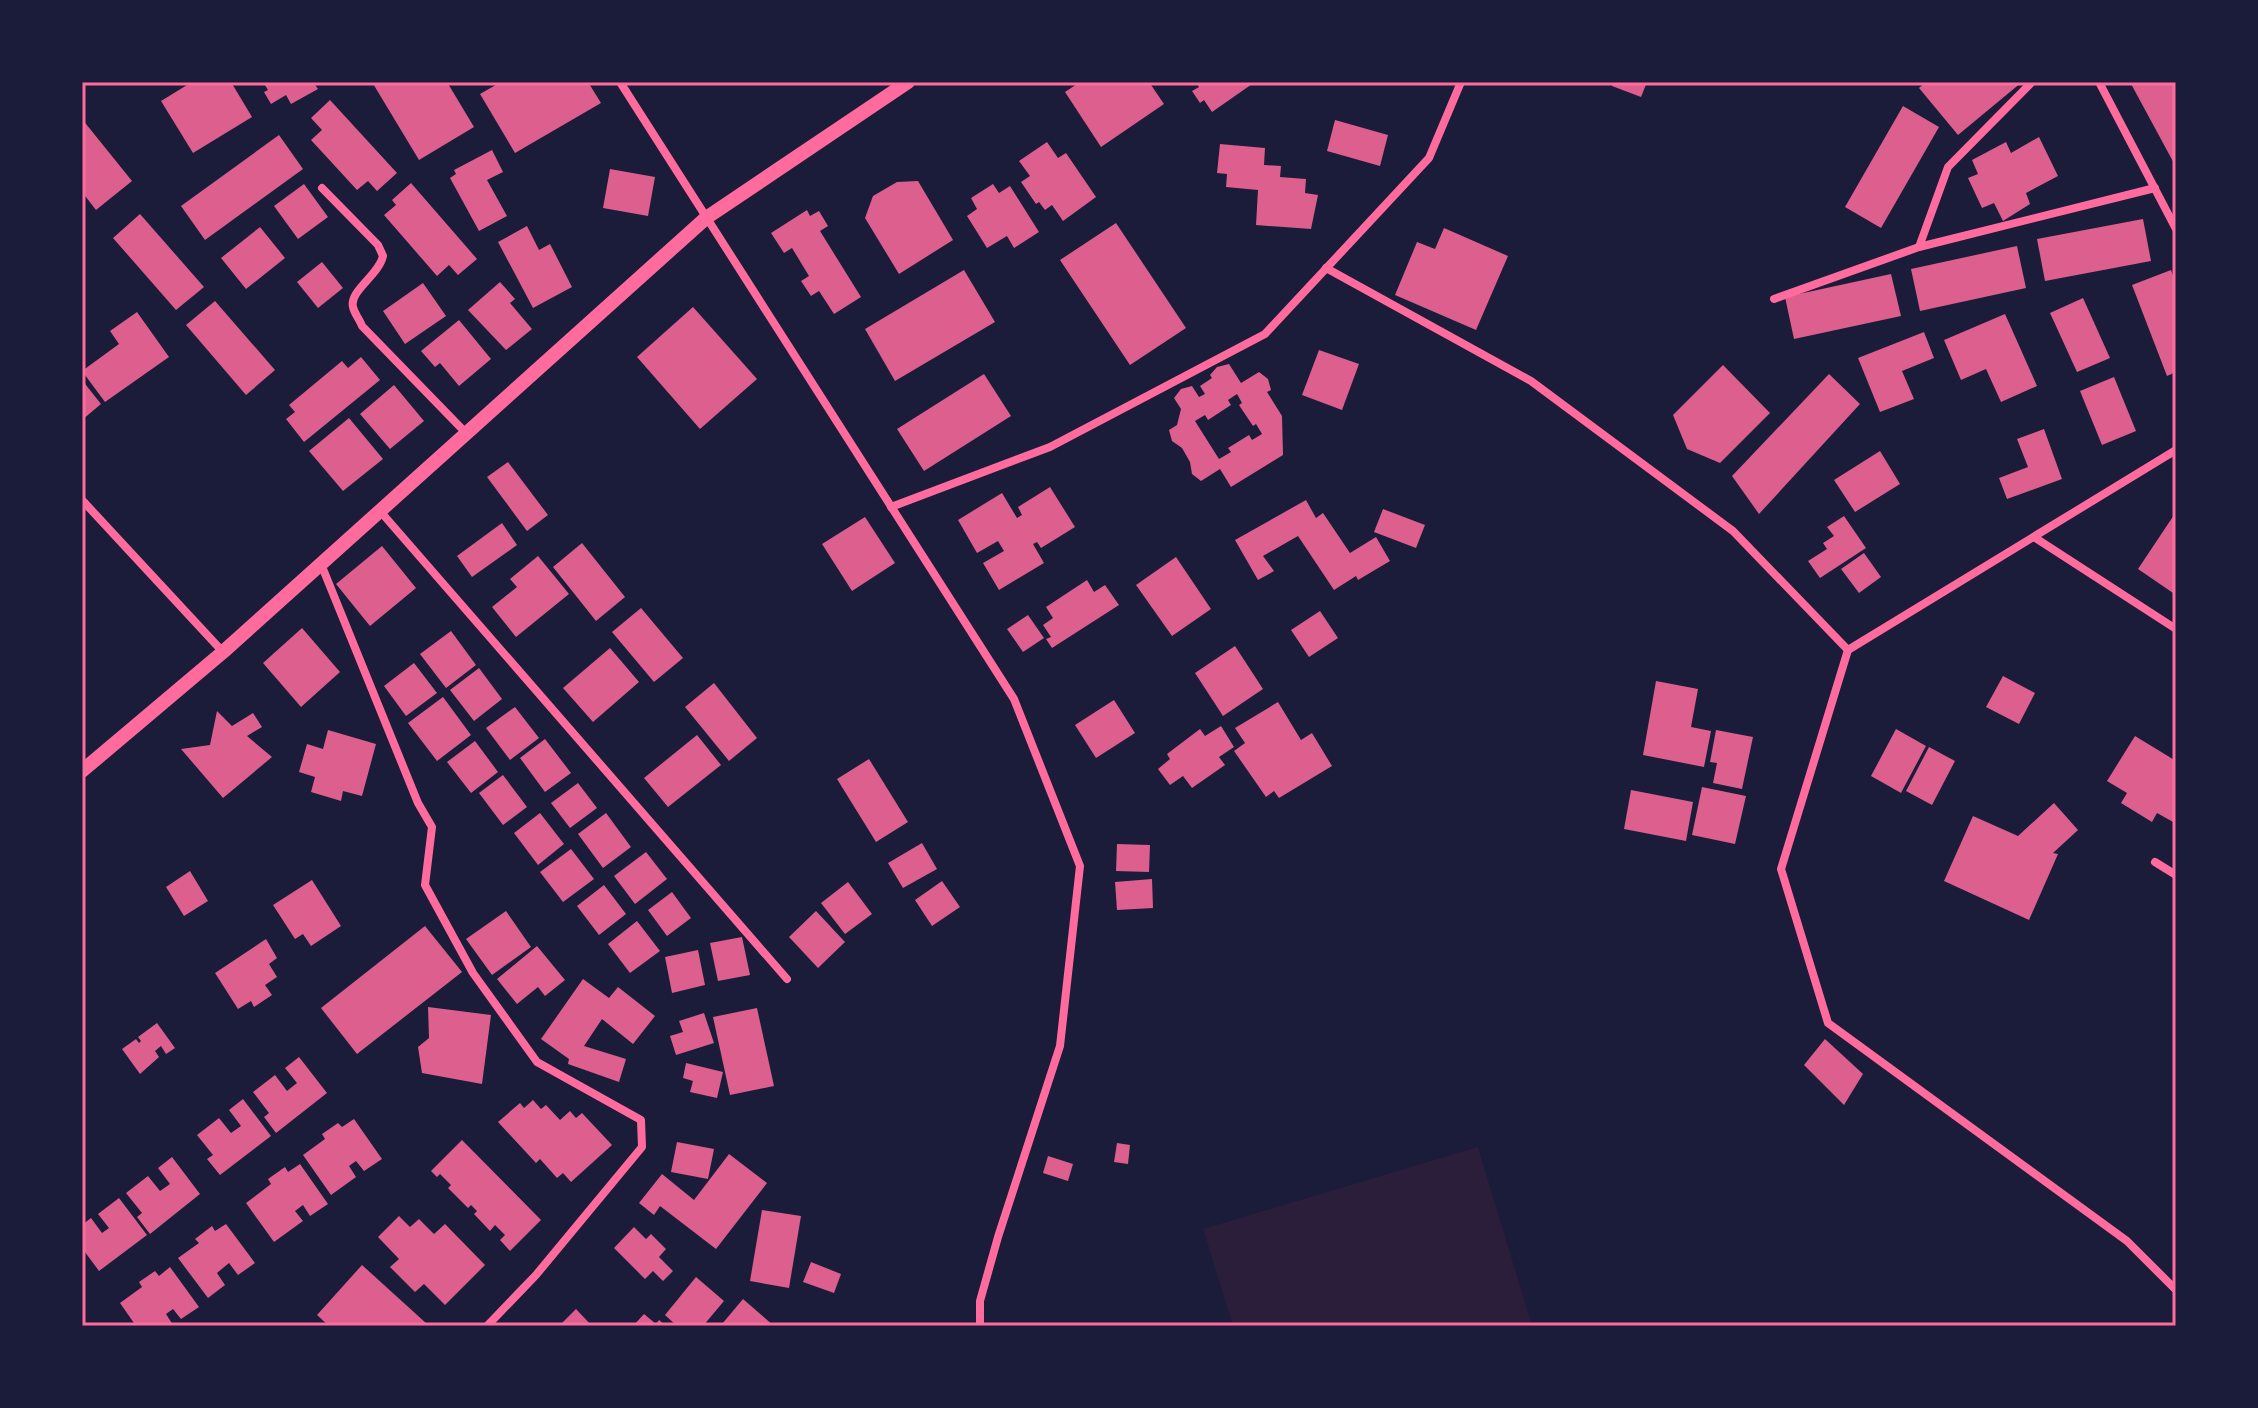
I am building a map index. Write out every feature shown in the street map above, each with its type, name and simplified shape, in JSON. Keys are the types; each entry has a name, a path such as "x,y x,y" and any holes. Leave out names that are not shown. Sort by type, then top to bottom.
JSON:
{"street":[{"path":"620,82 1014,699 1080,866 1060,1046 998,1237 980,1301 980,1326"},
{"path":"82,771 223,652 706,218 908,82"},
{"path":"891,507 1050,447 1265,334 1429,158 1461,82"},
{"path":"1919,247 1948,167 2032,82"},
{"path":"2099,82 2176,229"},
{"path":"322,188 378,245 383,256 375,273 353,297 353,307 362,326 466,433"},
{"path":"1774,299 1919,247 2155,188"},
{"path":"1326,268 1531,381 1733,531 1848,650"},
{"path":"2176,450 1848,650 1781,869 1828,1023 2127,1241 2176,1290"},
{"path":"82,500 223,652"},
{"path":"380,511 787,979"},
{"path":"2034,537 2176,629"},
{"path":"321,564 418,803 432,827 425,885 473,973 537,1062 641,1120 642,1147 536,1275 487,1326"},
{"path":"2155,862 2176,875"}],"shaded area":[{"path":"1478,1147 1532,1326 1233,1326 1203,1229"}],"building":[{"path":"192,82 231,82 252,117 193,153 161,101"},
{"path":"263,82 313,82 318,89 291,104 286,95 271,104 264,92 268,90"},
{"path":"372,82 447,82 474,127 419,160"},
{"path":"501,82 588,82 601,103 515,153 480,94"},
{"path":"1080,82 1149,82 1164,104 1101,147 1065,92"},
{"path":"1196,82 1255,82 1212,112 1204,100 1200,103 1192,91 1199,87"},
{"path":"1613,82 1647,82 1641,97 1612,86"},
{"path":"1926,82 2022,82 1958,135 1919,88"},
{"path":"2130,82 2176,82 2176,167"},
{"path":"330,100 397,173 377,191 368,181 357,190 311,140 322,130 311,118"},
{"path":"1903,106 1939,127 1881,228 1845,207"},
{"path":"82,119 132,181 96,210 82,192"},
{"path":"1335,120 1388,135 1380,166 1327,151"},
{"path":"279,135 303,169 205,240 181,206"},
{"path":"2039,137 2058,176 2026,193 2030,204 2003,221 1994,203 1982,208 1968,178 1978,174 1972,160 2006,142 2011,153"},
{"path":"1047,142 1058,158 1066,153 1096,197 1063,221 1052,205 1045,210 1039,202 1036,204 1021,182 1030,176 1019,161"},
{"path":"1220,144 1265,148 1264,165 1281,166 1280,177 1306,179 1305,193 1318,195 1311,229 1256,225 1258,190 1226,187 1227,174 1217,173"},
{"path":"492,150 503,172 487,180 507,216 479,231 450,178 456,174 454,170"},
{"path":"610,169 655,177 648,216 603,208"},
{"path":"918,181 953,240 899,274 865,218 873,196 897,182"},
{"path":"411,183 477,259 458,275 449,265 437,276 384,215 396,205 392,200"},
{"path":"304,184 328,217 298,239 274,206"},
{"path":"993,184 999,193 1010,186 1039,232 1014,248 1007,236 987,248 967,216 977,209 971,198"},
{"path":"807,210 810,216 819,211 828,226 820,231 861,297 834,314 819,291 811,296 801,281 809,276 792,248 784,253 771,233"},
{"path":"140,214 204,287 176,310 113,238"},
{"path":"2143,219 2151,261 2045,281 2037,239"},
{"path":"1116,223 1186,328 1130,365 1060,260"},
{"path":"527,226 539,250 550,244 572,287 533,308 498,242"},
{"path":"260,227 285,258 246,289 221,258"},
{"path":"1444,228 1508,256 1476,330 1395,295 1417,242 1435,249"},
{"path":"2017,246 2026,288 1920,311 1911,269"},
{"path":"322,262 343,288 318,308 297,282"},
{"path":"964,270 995,322 895,381 865,329"},
{"path":"2171,270 2176,284 2176,372 2167,376 2132,285"},
{"path":"1891,274 1901,316 1794,339 1785,297"},
{"path":"500,282 515,299 510,303 532,329 506,350 468,310"},
{"path":"423,283 446,316 405,344 383,311"},
{"path":"2083,298 2110,358 2077,372 2050,313"},
{"path":"215,301 275,370 246,395 186,325"},
{"path":"693,307 757,379 700,429 637,357"},
{"path":"137,312 169,357 105,402 82,371 119,344 110,331"},
{"path":"2005,314 2037,386 2001,402 1986,369 1961,380 1944,340"},
{"path":"459,320 491,359 459,386 440,363 435,367 421,351"},
{"path":"1924,332 1934,358 1902,371 1914,399 1880,412 1858,358"},
{"path":"1319,350 1359,364 1342,410 1302,395"},
{"path":"361,357 380,380 304,442 286,419 295,412 289,405 342,361 348,368"},
{"path":"1229,364 1241,383 1259,372 1268,379 1271,390 1267,392 1282,416 1283,455 1231,487 1220,469 1201,481 1192,474 1190,462 1182,448 1172,441 1169,430 1177,425 1181,409 1174,398 1181,389 1192,386 1199,397 1205,394 1200,386 1212,378 1210,375 1217,367","holes":["1237,394 1242,403 1239,405 1262,434 1252,440 1249,435 1228,448 1231,452 1219,459 1195,421 1205,415 1208,420 1231,405 1228,400"]},
{"path":"1723,365 1770,413 1720,463 1687,449 1673,415"},
{"path":"984,374 1011,416 924,471 897,429"},
{"path":"1829,374 1860,404 1759,514 1732,476"},
{"path":"2114,377 2136,431 2102,445 2080,391"},
{"path":"82,380 101,404 82,420"},
{"path":"394,385 424,421 390,449 360,414"},
{"path":"349,418 383,459 343,491 309,451"},
{"path":"2044,429 2062,479 2007,499 1999,478 2028,467 2017,439"},
{"path":"1880,451 1900,484 1855,512 1834,480"},
{"path":"508,462 548,515 527,531 487,477"},
{"path":"1050,487 1075,527 1041,548 1037,542 1033,544 1044,563 999,590 983,563 1004,551 998,541 977,553 958,520 1002,493 1017,518 1022,515 1018,507"},
{"path":"1306,500 1316,518 1323,513 1350,553 1376,537 1390,561 1334,590 1298,536 1263,556 1274,571 1258,580 1235,540"},
{"path":"1383,509 1425,525 1416,548 1374,532"},
{"path":"2176,512 2176,595 2138,569"},
{"path":"1844,516 1866,548 1820,578 1808,561 1827,549 1823,543 1834,536 1827,527"},
{"path":"865,517 895,563 852,591 822,544"},
{"path":"502,523 517,545 472,577 457,556"},
{"path":"582,543 625,597 596,621 553,567"},
{"path":"382,546 416,588 370,626 336,584"},
{"path":"1864,553 1881,577 1859,593 1841,569"},
{"path":"538,556 569,594 516,637 492,607 517,587 510,579"},
{"path":"1176,557 1211,609 1172,636 1136,585"},
{"path":"1087,580 1094,592 1105,585 1119,605 1052,648 1046,639 1051,637 1043,625 1053,618 1046,607"},
{"path":"641,608 683,658 654,682 612,632"},
{"path":"1320,611 1338,638 1309,657 1291,630"},
{"path":"1028,615 1044,638 1023,652 1007,629"},
{"path":"302,628 340,672 301,707 263,663"},
{"path":"451,631 476,665 446,688 420,654"},
{"path":"1235,646 1263,689 1223,716 1195,673"},
{"path":"610,648 639,682 593,722 563,688"},
{"path":"414,663 437,693 406,716 384,686"},
{"path":"479,668 502,699 474,721 450,690"},
{"path":"2003,676 2035,693 2019,724 1986,707"},
{"path":"1656,681 1698,689 1691,727 1711,731 1704,767 1643,755"},
{"path":"714,683 757,738 729,761 685,707"},
{"path":"443,697 471,735 437,761 408,723"},
{"path":"1114,700 1135,733 1096,758 1075,725"},
{"path":"1278,702 1301,740 1312,733 1332,766 1279,798 1274,791 1266,797 1234,751 1245,743 1235,728"},
{"path":"515,707 539,738 510,760 486,728"},
{"path":"217,711 232,726 253,713 262,727 247,736 272,757 223,798 181,749 210,745"},
{"path":"1221,726 1234,747 1219,757 1225,765 1192,788 1183,776 1170,785 1158,769 1170,759 1167,754 1200,729 1205,736"},
{"path":"1896,729 1926,746 1901,793 1871,776"},
{"path":"328,730 376,744 362,796 343,791 341,801 311,792 315,777 299,772 307,744 323,749"},
{"path":"1716,730 1753,737 1742,789 1713,783 1717,763 1710,762"},
{"path":"697,735 721,765 668,807 644,778"},
{"path":"2135,736 2176,761 2175,823 2157,813 2152,822 2121,803 2127,793 2107,781"},
{"path":"545,739 571,773 545,792 520,758"},
{"path":"475,741 498,772 471,793 447,762"},
{"path":"1929,747 1955,761 1932,805 1906,791"},
{"path":"869,759 908,822 876,842 837,779"},
{"path":"503,775 527,807 503,825 479,793"},
{"path":"578,783 597,808 570,828 551,803"},
{"path":"1702,787 1746,796 1735,844 1692,835"},
{"path":"1631,790 1693,802 1686,841 1624,829"},
{"path":"2054,803 2078,830 2053,853 2058,854 2029,920 1944,881 1973,816 2018,836"},
{"path":"540,813 564,844 538,865 514,833"},
{"path":"606,813 631,847 603,868 578,834"},
{"path":"922,843 937,869 903,888 888,863"},
{"path":"1117,844 1150,845 1149,872 1116,871"},
{"path":"571,849 594,879 563,902 540,872"},
{"path":"646,852 667,879 635,904 614,876"},
{"path":"190,871 208,901 184,916 166,887"},
{"path":"1152,879 1153,908 1117,910 1115,882"},
{"path":"312,880 341,926 311,946 303,934 295,939 273,905"},
{"path":"942,881 960,907 932,926 915,900"},
{"path":"848,882 872,914 845,934 821,903"},
{"path":"604,885 626,914 599,935 577,906"},
{"path":"672,892 691,918 667,936 648,910"},
{"path":"506,911 531,947 492,975 466,939"},
{"path":"816,911 845,942 818,968 789,937"},
{"path":"637,921 660,951 630,973 608,944"},
{"path":"425,926 462,972 357,1054 321,1008"},
{"path":"742,937 750,975 718,981 710,943"},
{"path":"266,939 277,958 269,964 277,977 265,985 272,995 254,1007 251,1001 238,1009 215,973"},
{"path":"537,946 565,980 545,996 538,987 517,1004 497,979"},
{"path":"698,950 705,985 672,993 665,957"},
{"path":"583,979 609,998 618,987 655,1016 633,1044 602,1019 584,1046 626,1059 619,1082 568,1064 569,1059 541,1039"},
{"path":"428,1007 491,1015 482,1084 422,1073 418,1047 429,1038"},
{"path":"757,1008 774,1086 730,1095 713,1017"},
{"path":"704,1013 714,1043 676,1055 670,1036 683,1032 679,1021"},
{"path":"157,1023 175,1048 166,1054 161,1046 155,1051 159,1057 140,1074 122,1049 136,1039 139,1043 138,1037"},
{"path":"1825,1039 1863,1074 1844,1105 1804,1065"},
{"path":"299,1057 327,1093 276,1133 264,1117 269,1113 253,1092 275,1075 287,1091 297,1083 285,1068"},
{"path":"686,1063 723,1072 717,1098 690,1092 693,1081 683,1078"},
{"path":"243,1099 271,1136 220,1175 207,1159 213,1155 197,1135 219,1118 231,1133 241,1126 229,1110"},
{"path":"533,1100 541,1109 546,1105 560,1120 570,1111 576,1118 582,1113 612,1145 571,1182 563,1173 557,1178 540,1159 536,1163 498,1122 520,1103 524,1108"},
{"path":"354,1119 382,1159 364,1171 356,1161 349,1166 356,1177 331,1195 303,1155 325,1139 322,1134 338,1123 342,1127"},
{"path":"462,1140 541,1220 510,1251 500,1240 505,1235 495,1225 490,1231 474,1214 477,1211 471,1205 468,1208 448,1188 451,1185 440,1174 437,1177 431,1171"},
{"path":"677,1142 714,1149 708,1179 671,1172"},
{"path":"1117,1143 1130,1145 1128,1164 1114,1162"},
{"path":"729,1154 767,1183 716,1249 660,1206 654,1215 639,1203 662,1174 694,1200"},
{"path":"1048,1156 1073,1164 1068,1181 1043,1173"},
{"path":"172,1157 200,1194 150,1234 137,1217 142,1213 126,1193 148,1176 160,1191 170,1184 158,1168"},
{"path":"300,1164 328,1204 310,1216 303,1205 295,1211 303,1221 274,1242 246,1203 271,1184 268,1179 285,1167 288,1172"},
{"path":"119,1198 147,1235 99,1271 82,1248 82,1225 91,1218 102,1233 109,1228 98,1214"},
{"path":"762,1210 801,1216 789,1288 750,1281"},
{"path":"399,1216 410,1227 419,1219 434,1234 445,1224 485,1265 445,1305 424,1284 415,1292 390,1267 399,1259 378,1237"},
{"path":"226,1224 255,1263 238,1275 229,1263 217,1273 225,1285 208,1298 178,1258 199,1243 195,1239 212,1226 215,1231"},
{"path":"634,1227 646,1239 651,1234 666,1249 659,1257 673,1271 663,1281 653,1271 645,1279 614,1248"},
{"path":"811,1262 841,1274 834,1293 803,1282"},
{"path":"362,1265 427,1324 329,1326 317,1315"},
{"path":"170,1267 199,1307 181,1319 173,1309 166,1314 172,1326 136,1326 120,1303 142,1287 139,1282 155,1271 159,1276"},
{"path":"696,1277 724,1301 703,1326 677,1326 665,1315"},
{"path":"743,1299 774,1326 724,1326 722,1324"},
{"path":"576,1309 592,1326 559,1326"},
{"path":"644,1314 656,1324 659,1320 666,1326 633,1326"}]}
